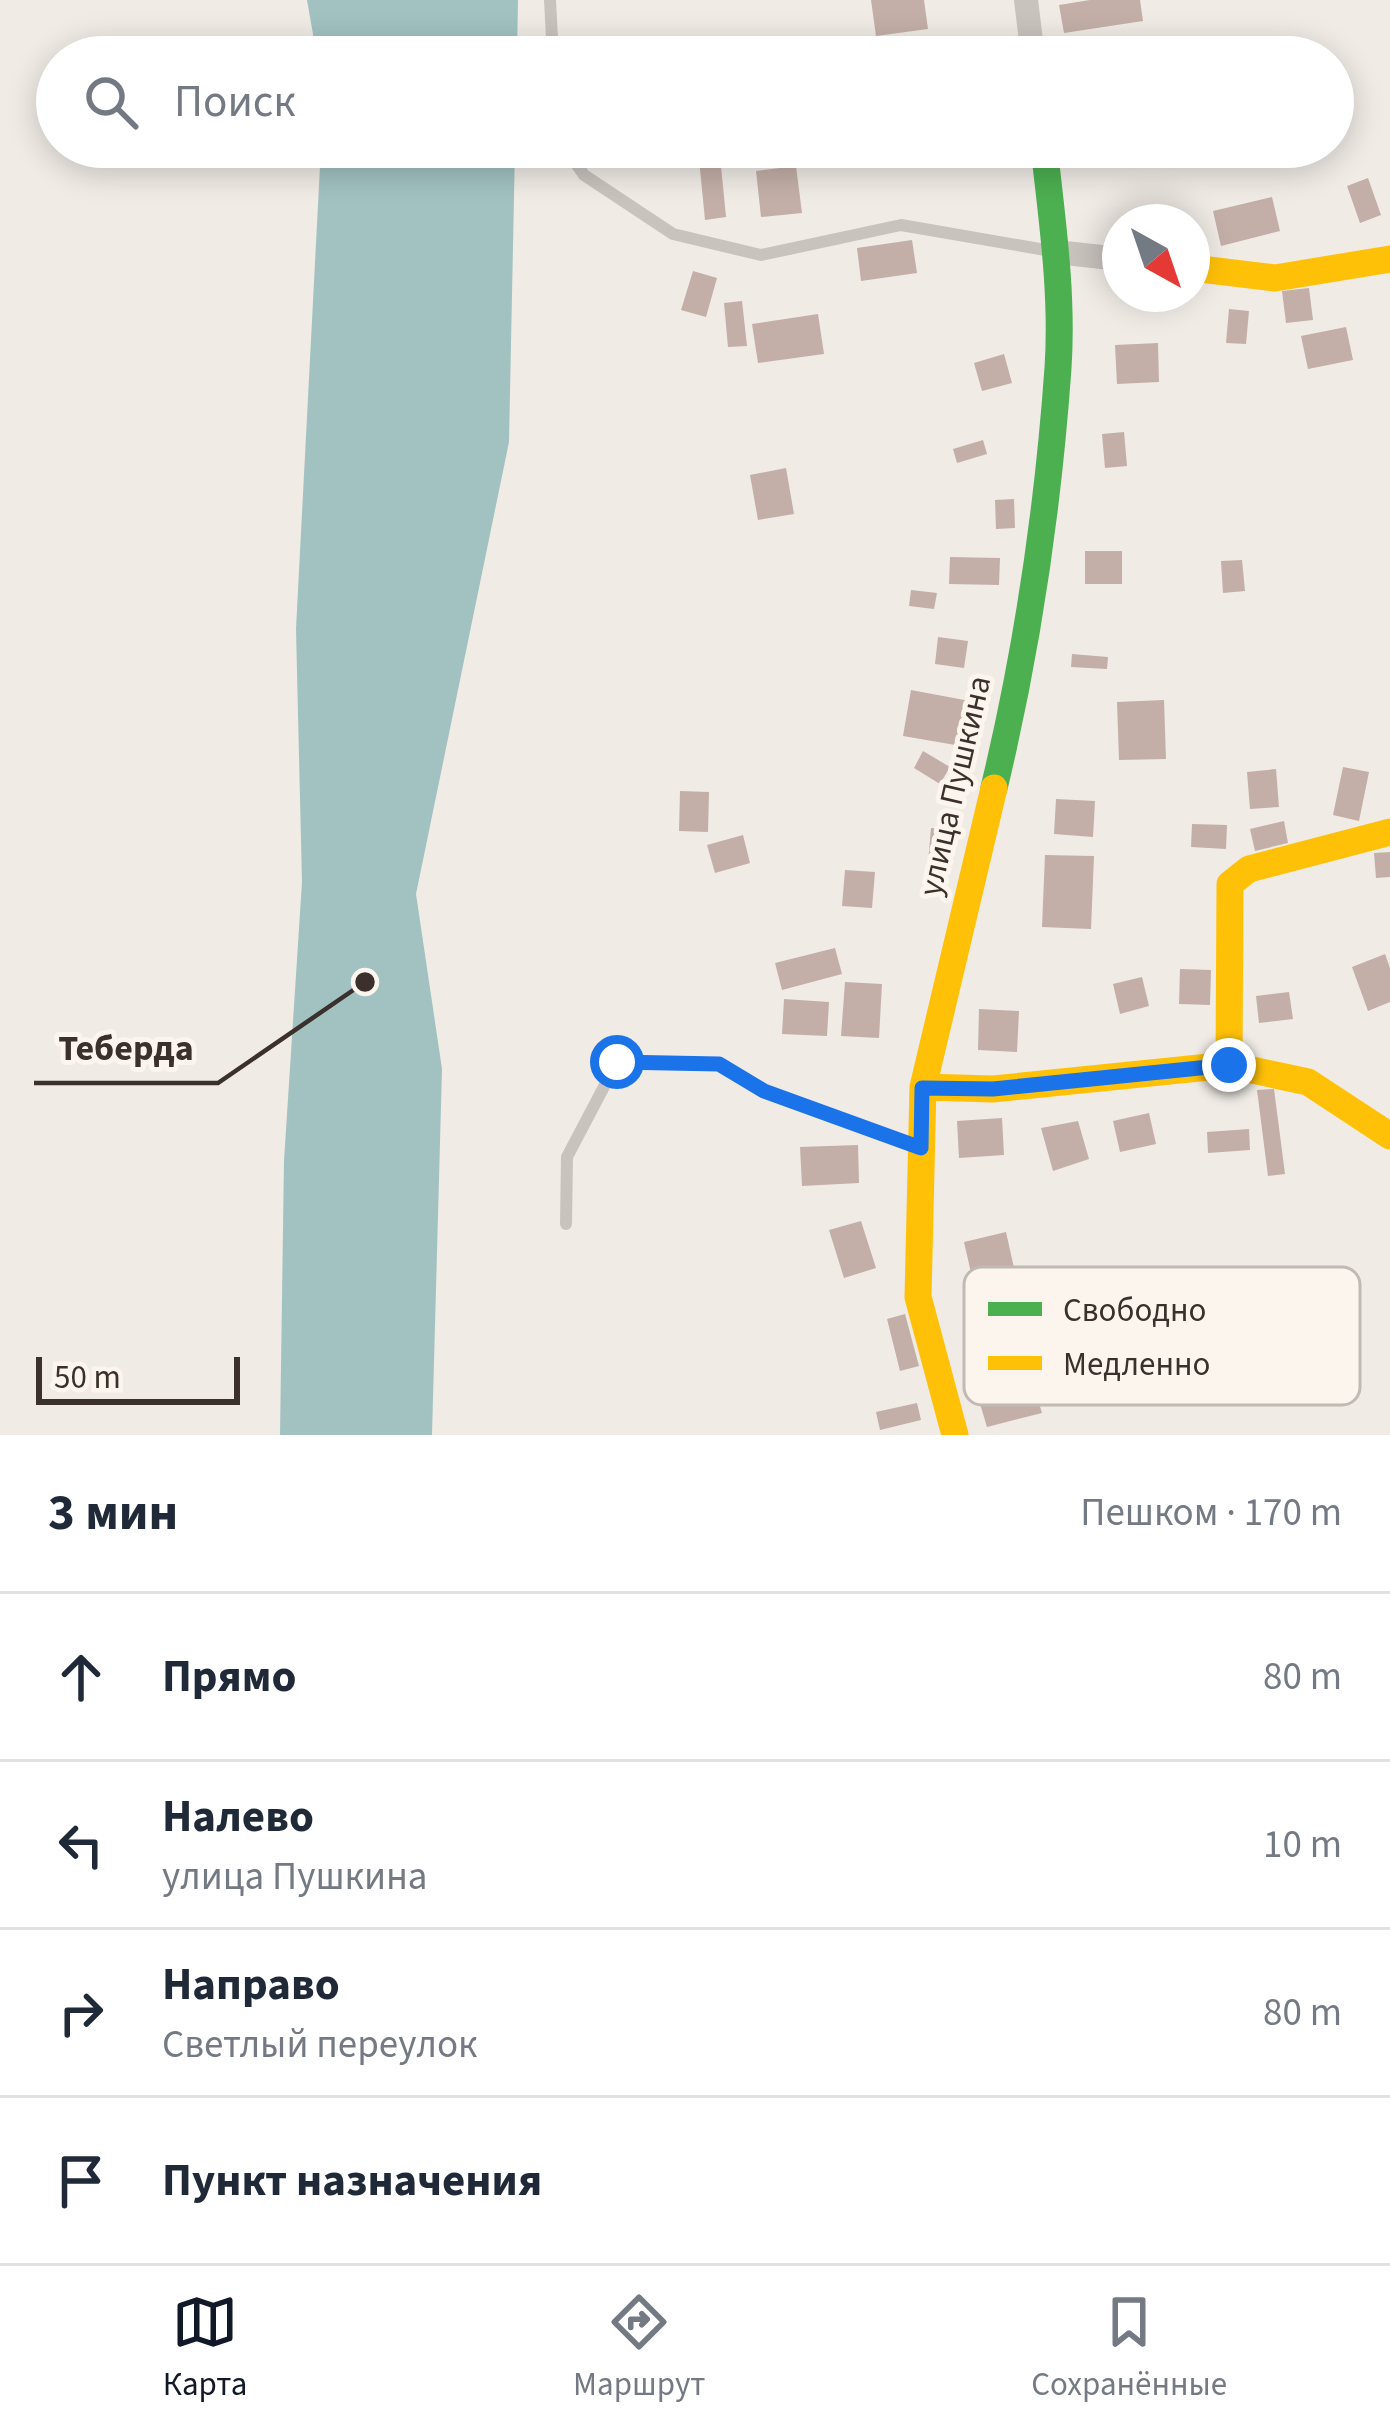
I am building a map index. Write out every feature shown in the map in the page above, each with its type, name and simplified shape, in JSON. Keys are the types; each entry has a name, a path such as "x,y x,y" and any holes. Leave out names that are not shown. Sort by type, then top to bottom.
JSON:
{"street":[{"path":"1026,0 1030,36"},
{"name":"улица Пушкина","path":"955,1435 918,1297 922,1088 999,767 1033,595 1058,365 1056,252 1046,168"},
{"path":"1056,252 1102,257"},
{"path":"1210,270 1275,278 1390,259"},
{"path":"1229,1065 1230,884 1249,868 1390,832"},
{"path":"922,1088 993,1089 1229,1065 1308,1082 1390,1136"}],"lane":[{"path":"550,0 552,36"},
{"path":"579,168 673,234 761,255 901,225 1056,252"},
{"path":"566,1224 567,1157 617,1062 719,1064 764,1091 921,1148"}],"water":[{"path":"307,0 518,0 517,36 313,36"},
{"path":"320,168 515,168 509,442 416,894 442,1069 432,1435 280,1435 284,1161 302,882 296,629"}],"building":[{"path":"871,0 924,0 928,29 876,36"},
{"path":"1140,0 1143,21 1064,33 1059,5"},
{"path":"700,168 721,168 726,217 705,220"},
{"path":"796,168 802,213 761,217 756,171"},
{"path":"1368,178 1381,215 1360,223 1347,186"},
{"path":"1272,197 1280,231 1221,246 1213,211"},
{"path":"912,240 917,273 861,281 857,248"},
{"path":"693,271 717,278 706,317 681,310"},
{"path":"1309,288 1313,320 1286,323 1282,291"},
{"path":"742,301 747,346 728,347 724,303"},
{"path":"1229,309 1249,311 1246,344 1226,343"},
{"path":"818,314 824,354 758,363 752,324"},
{"path":"1346,327 1353,360 1308,369 1301,336"},
{"path":"1158,343 1159,382 1117,384 1115,345"},
{"path":"1004,354 1012,383 982,391 974,363"},
{"path":"1124,432 1127,466 1105,468 1102,434"},
{"path":"983,440 987,454 957,463 953,449"},
{"path":"786,468 794,514 758,520 750,475"},
{"path":"1014,499 1015,528 996,529 995,500"},
{"path":"1085,551 1122,551 1122,584 1085,584"},
{"path":"950,557 1000,558 999,585 949,584"},
{"path":"1242,560 1245,591 1223,593 1221,561"},
{"path":"911,590 937,593 934,609 909,606"},
{"path":"938,637 968,641 964,668 935,664"},
{"path":"1072,654 1108,657 1107,669 1071,667"},
{"path":"911,690 975,702 967,747 903,736"},
{"path":"1164,700 1166,759 1119,760 1117,702"},
{"path":"923,751 950,767 940,784 914,768"},
{"path":"1343,767 1369,772 1359,821 1333,815"},
{"path":"1276,769 1279,807 1250,809 1247,772"},
{"path":"680,791 709,792 708,832 679,831"},
{"path":"1056,799 1095,801 1093,837 1054,834"},
{"path":"1284,821 1288,843 1255,851 1250,829"},
{"path":"1192,824 1227,825 1226,849 1191,847"},
{"path":"931,828 942,829 939,864 928,863"},
{"path":"743,835 750,863 715,873 707,845"},
{"path":"1390,852 1390,877 1376,878 1374,853"},
{"path":"1045,855 1094,856 1091,929 1042,927"},
{"path":"845,870 875,872 872,908 842,906"},
{"path":"835,948 842,974 782,990 775,963"},
{"path":"1385,954 1390,1002 1368,1011 1352,967"},
{"path":"1180,969 1211,970 1210,1005 1179,1004"},
{"path":"1142,977 1149,1006 1120,1014 1113,984"},
{"path":"845,982 882,984 879,1038 841,1036"},
{"path":"1289,992 1293,1019 1259,1023 1256,996"},
{"path":"784,999 829,1002 827,1036 782,1034"},
{"path":"979,1009 1019,1011 1017,1052 978,1050"},
{"path":"1274,1089 1285,1174 1268,1176 1257,1090"},
{"path":"1149,1113 1156,1144 1120,1152 1113,1121"},
{"path":"1002,1118 1004,1155 959,1158 957,1121"},
{"path":"1078,1121 1089,1159 1053,1171 1041,1128"},
{"path":"1249,1129 1250,1150 1208,1153 1207,1132"},
{"path":"858,1145 859,1183 802,1186 800,1147"},
{"path":"861,1221 876,1268 844,1278 829,1230"},
{"path":"1006,1232 1014,1267 970,1267 964,1242"},
{"path":"905,1314 919,1366 900,1371 887,1319"},
{"path":"917,1403 921,1420 880,1430 876,1412"},
{"path":"980,1405 1040,1405 1042,1413 987,1427"}],"traffic: fast":[{"path":"994,788 1035,580 1058,368 1058,285 1046,168"}],"traffic: slow":[{"path":"1210,270 1275,278 1390,259"},
{"path":"955,1435 918,1297 923,1087 994,788"},
{"path":"1229,1065 1230,884 1249,869 1390,832"},
{"path":"923,1087 993,1089 1229,1065 1308,1082 1390,1136"}],"place":[{"name":"Теберда","path":"365,982"}],"route":[{"path":"617,1062 719,1064 764,1091 921,1148 922,1088 993,1089 1229,1065"}]}
